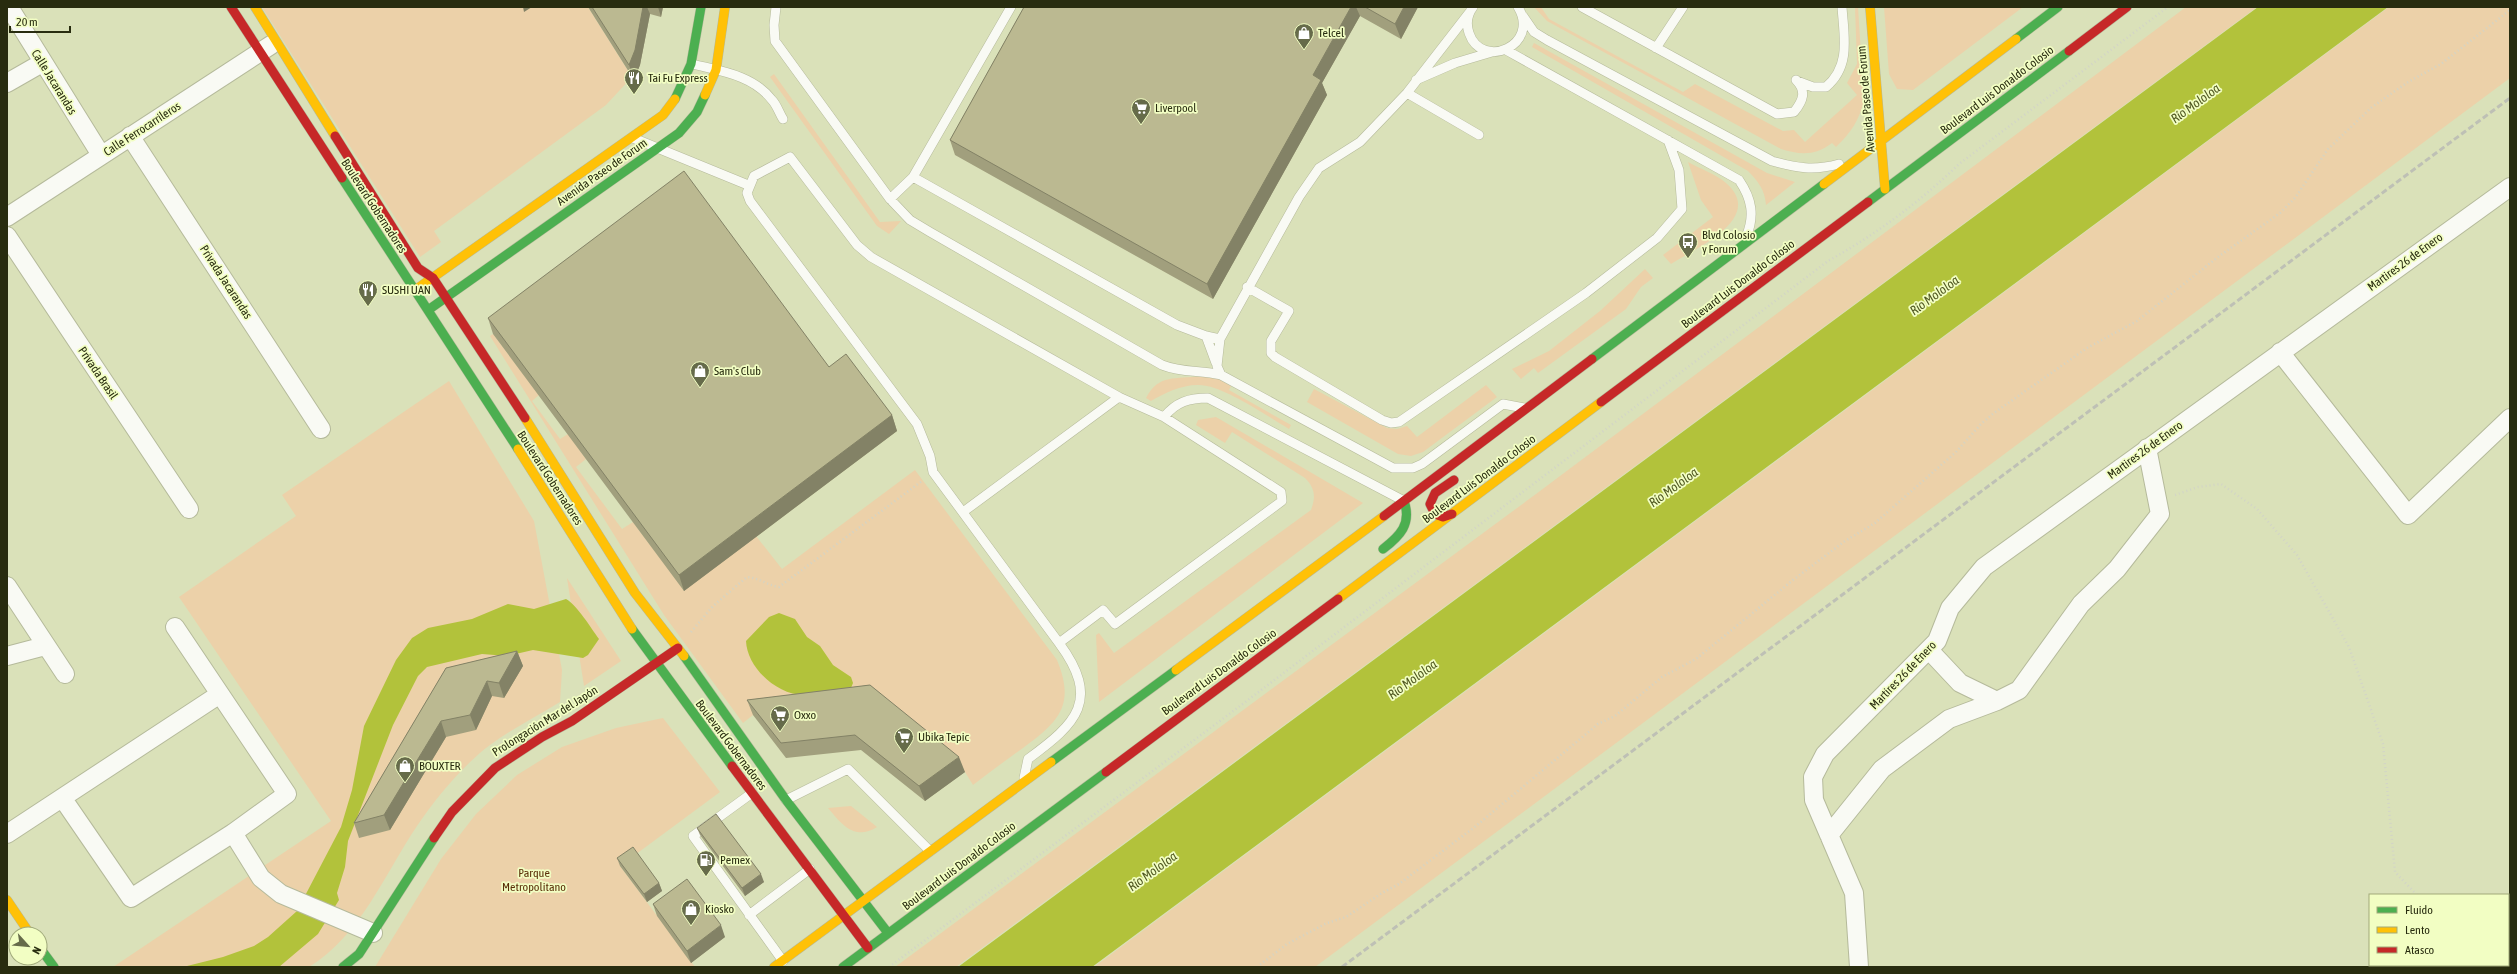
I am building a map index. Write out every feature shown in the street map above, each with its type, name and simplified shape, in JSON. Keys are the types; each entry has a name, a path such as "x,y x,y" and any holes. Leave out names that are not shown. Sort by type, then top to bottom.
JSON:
{"main road":[{"name":"Boulevard Gobernadores","path":"231,7 415,290 427,311 553,502 606,591 655,664 845,915 868,948"},
{"name":"Boulevard Gobernadores","path":"255,7 418,268 433,278 446,297 635,593 678,648 786,800 888,934"},
{"name":"Avenida Paseo de Forum","path":"415,290 633,138 663,115 677,98 692,64 701,7"},
{"name":"Avenida Paseo de Forum","path":"427,311 679,133 697,112 716,70 725,7"},
{"name":"Avenida Paseo de Forum","path":"1870,7 1885,189"},
{"path":"774,967 1404,501 1733,250 2058,7"},
{"name":"Boulevard Luis Donaldo Colosio","path":"843,967 1182,713 1452,514 2127,7"},
{"path":"1607,360 1612,343"},
{"path":"1452,514 1444,518 1436,515 1432,510 1430,502 1433,496 1461,474"},
{"path":"1373,556 1404,531 1409,516 1404,501"},
{"name":"Prolongación Mar del Japón","path":"343,967 359,954 413,868 452,812 494,768 542,737 572,721 678,648"},
{"path":"1182,713 1192,694"},
{"path":"7,900 25,926"},
{"path":"48,959 54,967"}],"street":[{"name":"Calle Jacarandas","path":"9,7 42,63 101,155"},
{"name":"Calle Ferrocarrileros","path":"7,217 277,42"},
{"path":"7,83 42,63"},
{"name":"Privada Jacarandas","path":"130,136 322,429"},
{"name":"Martires 26 de Enero","path":"1859,967 1854,893 1814,800 1813,777 1825,754 1937,641 1950,608 1984,567 2510,187"},
{"name":"Privada Brasil","path":"7,236 189,509"},
{"path":"2280,352 2408,515 2510,418"},
{"path":"1829,835 1882,769 1949,719 1997,701 2019,690 2081,604 2117,569 2160,514 2147,448"},
{"path":"7,586 45,646 65,674"},
{"path":"63,799 131,898 233,833 287,794 175,627"},
{"path":"7,656 45,646"},
{"path":"1929,650 1960,683 1997,701"},
{"path":"7,834 63,799 220,694"},
{"path":"233,833 261,878 281,894 341,918 373,933"}],"lane":[{"path":"776,7 774,25 775,41 890,199 910,220 1162,365 1175,370 1201,370 1221,375 1383,465 1403,470 1422,464 1503,404 1526,408"},
{"path":"890,199 913,177 1011,7"},
{"path":"1518,7 1534,32 1772,161 1796,169 1822,169 1846,162 1868,149"},
{"path":"1582,7 1777,114 1794,112 1801,103 1804,95 1802,87 1796,80 1813,87 1826,87 1838,74 1845,53 1842,7"},
{"path":"1656,48 1683,7"},
{"path":"1471,10 1467,25 1470,37 1483,49 1494,52"},
{"path":"1217,366 1220,339 1247,287 1306,185 1319,168 1360,142 1407,93 1415,80 1471,10"},
{"path":"1415,80 1455,63 1506,50 1515,44 1522,34 1523,16"},
{"path":"1506,50 1739,180 1747,192 1752,206 1751,222 1746,237 1733,250"},
{"path":"692,64 740,76 759,86 774,101 783,119"},
{"path":"1407,93 1479,135"},
{"path":"633,138 656,149 748,185"},
{"path":"1247,287 1290,311 1272,341 1271,353 1275,357 1382,420 1391,423 1399,422 1586,293 1657,238 1682,209 1679,170 1668,140"},
{"path":"1024,782 1028,759 1058,737 1070,724 1078,709 1081,692 1078,675 1071,659 1059,643 963,512 934,472 930,456 917,424 750,201 747,192 748,185 754,176 790,156 857,245 872,257 1119,397 1164,417 1281,492 1282,501 1115,624 1103,610 1059,643"},
{"path":"913,177 1178,325 1206,336 1220,339"},
{"path":"1206,336 1221,375"},
{"path":"963,512 1119,397"},
{"path":"1164,417 1181,402 1194,398 1208,398 1404,501"},
{"path":"786,800 848,769 930,851"},
{"path":"752,793 693,836 783,961"},
{"path":"749,915 810,869"}],"path":[{"path":"889,967 1244,703 1828,261 1872,234 1937,185 1959,164 2168,7"},
{"path":"1257,967 1287,944 1327,923 1346,917 1399,884 1476,826 1567,748 1598,724 1615,716 1662,677 1696,658 1793,580 1845,541 1875,523 1956,452 1981,424 1994,414 2087,348 2137,321 2218,257 2280,213 2295,198 2328,149 2372,107 2392,92 2441,64 2510,10"},
{"path":"678,648 713,606 747,577 757,578 766,585 779,587 934,472"},
{"path":"2160,514 2175,496 2198,487 2221,484 2257,509 2297,554 2349,647 2383,744 2395,872 2416,894"}],"green space":[{"path":"262,7 588,7 632,77 606,105 434,231 441,242 420,257"},
{"path":"1534,7 1541,7 1549,19 1683,92 1695,84 1783,131 1794,130 1805,142 1857,95 1847,83 1857,64 1855,7 1858,7 1864,101 1862,108 1854,126 1836,147 1832,143 1820,150 1807,153 1781,149 1547,21"},
{"path":"1884,7 2023,7 1913,90 1897,89 1889,74"},
{"path":"2186,7 2257,7 956,967 895,967 1536,494"},
{"path":"2389,7 2510,7 2510,78 1315,967 1094,967"},
{"path":"1534,43 1767,173 1795,182 1766,205 1760,186 1748,171 1532,47"},
{"path":"774,74 880,222 901,221 889,234 877,226 770,77"},
{"path":"1688,162 1713,174 1726,183 1736,196 1738,208 1733,220 1723,231 1696,250 1671,264 1663,255 1713,217 1701,200"},
{"path":"1645,269 1653,278 1641,287 1626,309 1538,373 1534,368 1521,379 1512,369 1549,351 1600,311"},
{"path":"493,334 539,395 532,401 560,439 568,434 586,459 576,467 622,529 633,522 684,590 756,536 782,569 915,470 1057,660 1065,690 1064,701 1060,712 1054,721 1035,739 973,785 965,772 753,715 743,723 664,615 490,336"},
{"path":"1200,376 1217,378 1231,386 1229,390 1291,425 1289,429 1238,398 1207,386 1192,385 1170,391 1151,401 1146,398 1151,390 1162,381"},
{"path":"449,381 534,521 562,670 560,702 490,745 460,772 432,804 370,903 357,921 327,954 309,967 113,967 331,821 179,597 296,516 282,495"},
{"path":"1486,385 1497,397 1423,452 1411,456 1398,454 1307,402 1314,389 1387,428 1397,429 1407,426 1417,437"},
{"path":"1216,417 1363,503 1099,702 1096,635 1099,633 1114,653 1311,510 1314,501 1314,493 1311,485 1305,478 1232,432 1225,443 1196,425 1198,420"},
{"path":"567,578 621,661 584,686"},
{"name":"Parque Metropolitano","path":"663,718 720,792 620,866 695,967 375,967 441,859 476,814 517,775 562,747 616,728"},
{"path":"851,806 877,827 869,831 856,832 838,820 828,808"}],"water":[{"name":"Río Mololoa","path":"2258,7 2388,7 1092,967 958,967"},
{"path":"566,599 579,611 599,639 588,655 583,658 533,650 507,656 482,654 427,667 418,676 393,725 348,841 345,867 337,893 339,900 318,934 279,967 183,967 223,957 254,946 268,937 297,911 341,827 352,790 364,726 396,660 412,638 428,628 472,619 508,604 534,609"},
{"path":"779,613 795,619 807,637 820,646 833,665 851,677 853,683 851,688 811,695 795,694 785,691 775,685 758,670 752,661 746,641 769,617"}],"building":[{"path":"592,7 643,7 635,50 629,65"},
{"name":"Liverpool","path":"1024,7 1351,7 1313,75 1321,80 1207,284 950,140"},
{"path":"1365,7 1404,7 1395,24"},
{"name":"Sam's Club","path":"684,171 829,367 846,354 892,415 679,575 488,318"},
{"path":"517,651 499,683 487,681 470,715 441,721 384,815 354,823 446,668"},
{"name":"Ubika Tepic","path":"870,685 959,757 919,786 855,735 781,743 747,700"},
{"path":"716,814 761,874 742,888 697,828"},
{"path":"633,847 659,883 644,894 617,858"},
{"name":"Kiosko","path":"687,879 721,925 687,951 653,904"}],"railway":[{"path":"1342,967 2510,98"}],"traffic: fast":[{"path":"675,99 691,64 701,7"},
{"path":"2016,39 2058,7"},
{"path":"1868,202 2069,51"},
{"path":"431,308 679,133 697,112 705,95"},
{"path":"342,178 518,449"},
{"path":"1592,359 1824,184"},
{"path":"1383,549 1395,539 1403,529 1406,516 1404,501"},
{"path":"632,629 732,766"},
{"path":"684,656 786,800 888,933"},
{"path":"1051,762 1176,670"},
{"path":"843,967 1106,772"},
{"path":"343,967 359,954 434,838"},
{"path":"48,959 54,967"}],"traffic: slow":[{"path":"255,7 335,136"},
{"path":"705,95 716,70 725,7"},
{"path":"1870,7 1885,189"},
{"path":"1824,184 2016,39"},
{"path":"418,288 663,115 675,99"},
{"path":"1338,599 1601,402"},
{"path":"525,418 635,593 684,656"},
{"path":"518,449 632,629"},
{"path":"1176,670 1384,516"},
{"path":"774,967 1051,762"},
{"path":"7,900 25,926"}],"traffic: jam":[{"path":"231,7 342,178"},
{"path":"2069,51 2127,7"},
{"path":"335,136 418,268 433,278 525,418"},
{"path":"1601,402 1868,202"},
{"path":"1384,516 1592,359"},
{"path":"1452,514 1443,517 1435,514 1430,504 1435,493 1454,480"},
{"path":"1106,772 1338,599"},
{"path":"434,838 452,812 495,768 542,737 572,721 678,648"},
{"path":"732,766 868,948"}],"place":[{"name":"Telcel","path":"1304,50"},
{"name":"Tai Fu Express","path":"634,95"},
{"name":"Liverpool","path":"1141,125"},
{"name":"Blvd Colosio y Forum","path":"1688,259"},
{"name":"SUSHI UAN","path":"368,307"},
{"name":"Sam's Club","path":"700,388"},
{"name":"Oxxo","path":"780,732"},
{"name":"Ubika Tepic","path":"904,754"},
{"name":"BOUXTER","path":"405,783"},
{"name":"Pemex","path":"706,877"},
{"name":"Kiosko","path":"691,926"}]}
